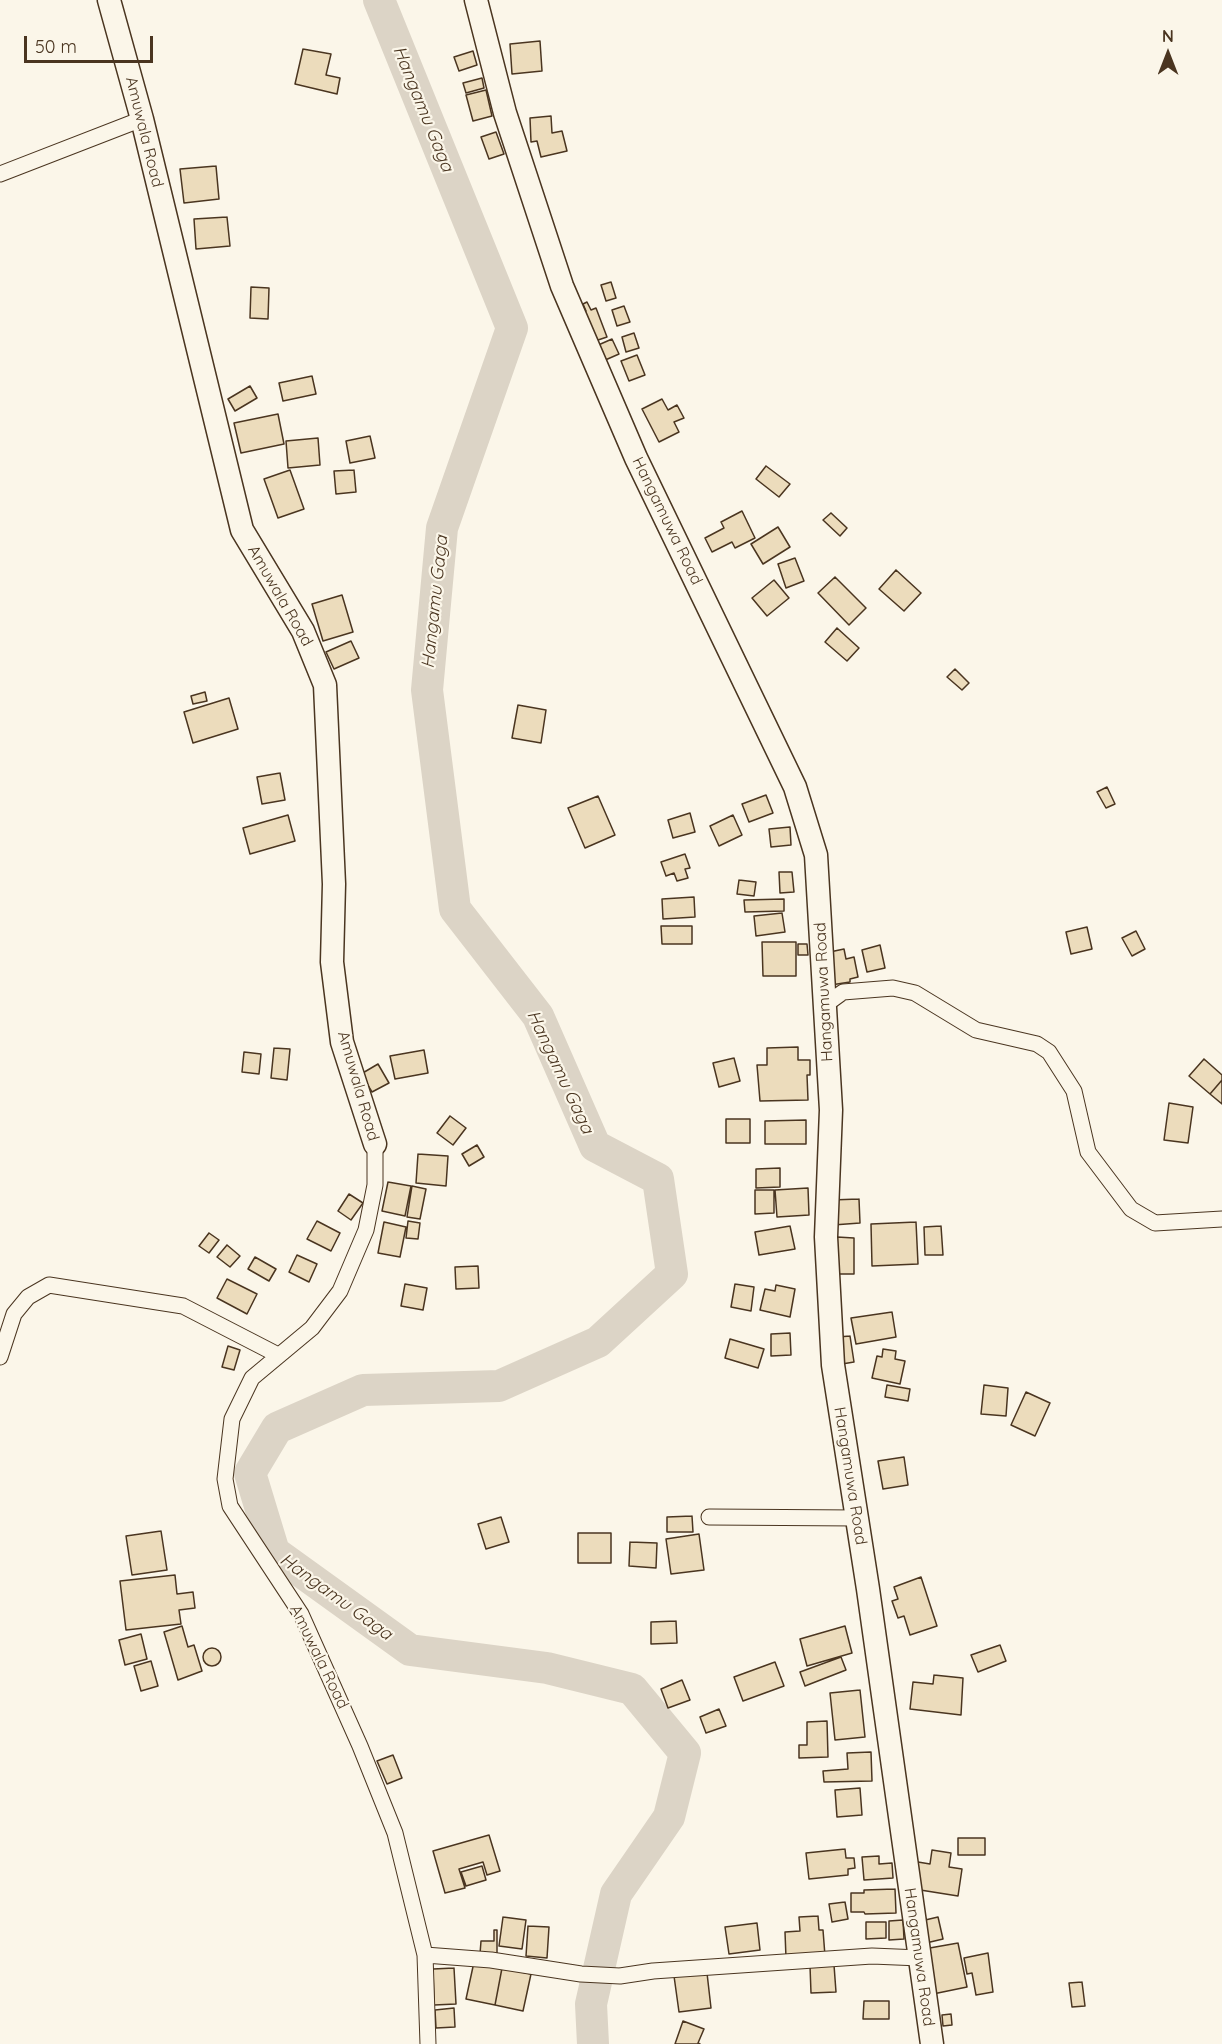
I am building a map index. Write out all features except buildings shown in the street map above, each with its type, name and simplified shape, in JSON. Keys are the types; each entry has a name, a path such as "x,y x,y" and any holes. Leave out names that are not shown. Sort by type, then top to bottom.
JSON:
{"street":[{"name":"Amuwala Road","path":"109,0 142,119 242,530 303,631 325,684 334,884 332,962 342,1042 375,1144 375,1185 366,1230 340,1291 312,1328 252,1378 232,1419 225,1479 230,1506 301,1614 360,1746 395,1833 425,1955 428,2044"},
{"name":"Hangamuwa Road","path":"476,0 505,113 562,286 636,459 795,787 816,855 831,1110 826,1237 833,1365 932,2044"},
{"path":"0,174 142,119"},
{"path":"825,1005 843,992 893,988 915,993 976,1030 1038,1044 1048,1052 1074,1091 1088,1152 1131,1209 1155,1223 1222,1219"},
{"path":"0,1357 14,1314 28,1297 49,1285 183,1306 279,1355"},
{"path":"709,1517 857,1518"},
{"path":"425,1955 491,1960 581,1974 620,1976 653,1971 872,1956 920,1958"}],"waterway":[{"name":"Hangamu Gaga","path":"379,0 512,328 442,528 427,690 455,909 538,1016 595,1146 658,1179 672,1274 598,1342 499,1386 363,1390 277,1428 250,1473 274,1552 410,1650 547,1668 632,1689 685,1753 669,1817 616,1894 591,2004 593,2044"}]}
